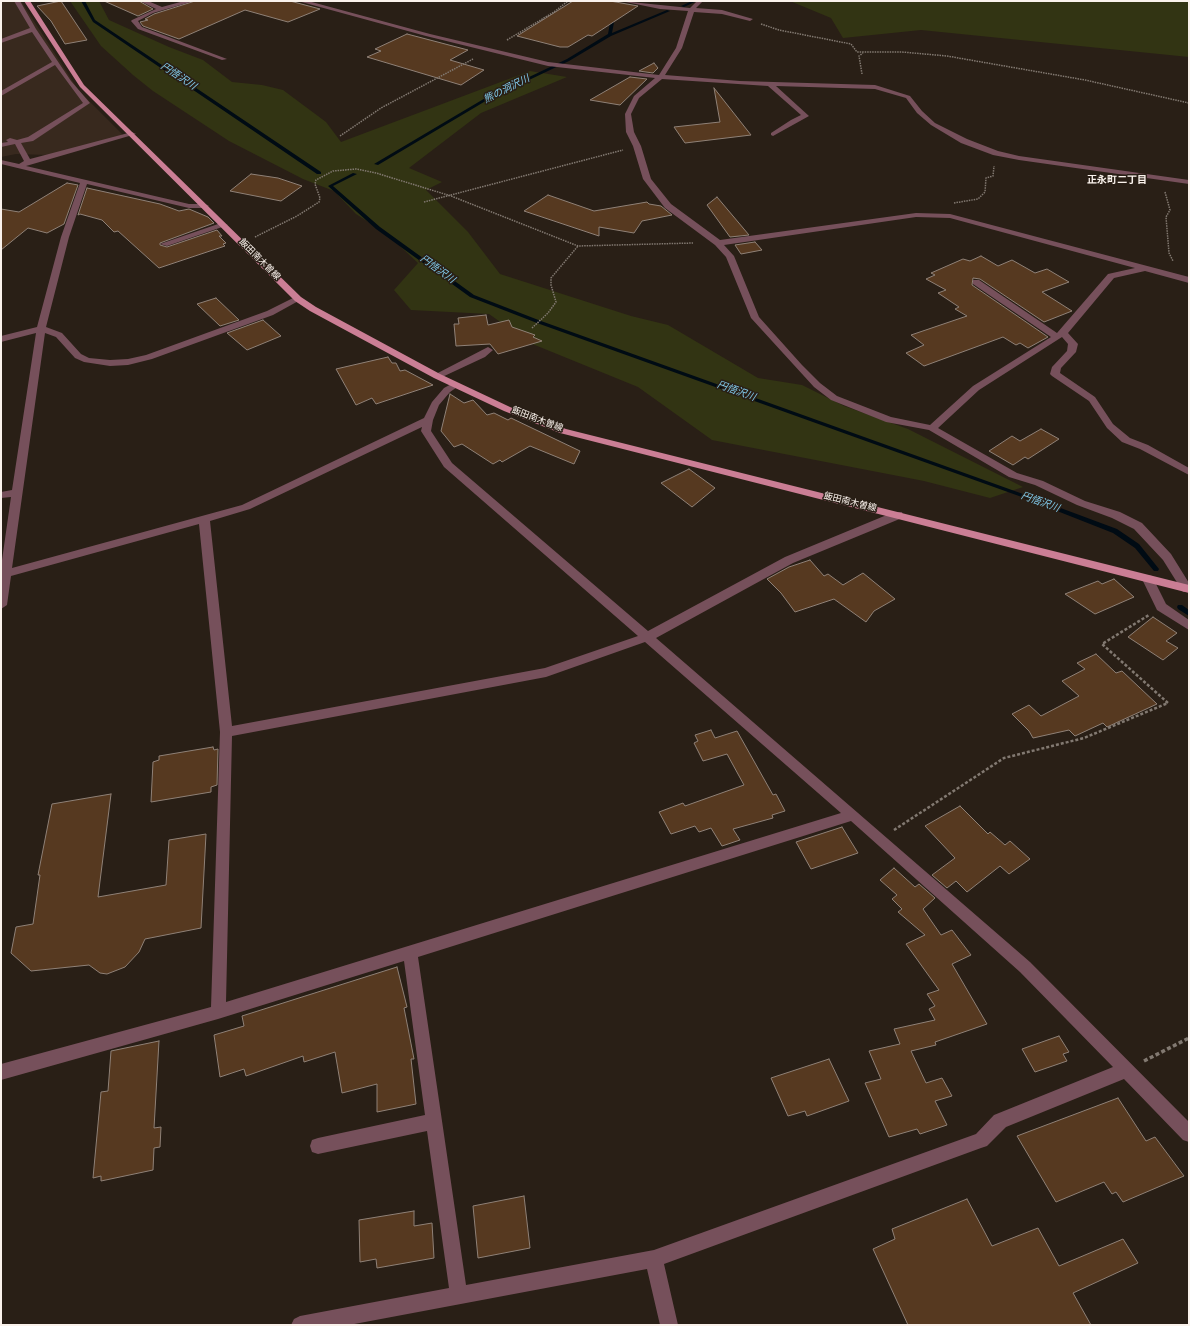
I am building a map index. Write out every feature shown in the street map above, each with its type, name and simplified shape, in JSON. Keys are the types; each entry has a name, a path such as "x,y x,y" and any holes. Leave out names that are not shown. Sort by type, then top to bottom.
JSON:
{"main road":[{"name":"飯田南木曽線","path":"27,1 82,86 298,299 313,309 437,376 507,409 563,431 898,514 1188,589"}],"street":[{"path":"1,145 30,139 86,103 69,82 32,29 17,1"},
{"path":"143,1 162,8"},
{"path":"192,1 162,8 134,21 140,28 224,59"},
{"path":"301,1 548,64 661,77 770,84 864,85 893,91 908,97 914,103 919,112 933,124 964,140 996,153 1019,158 1189,182"},
{"path":"624,1 660,7 722,12 750,19"},
{"path":"700,1 692,9 679,48 661,77 636,97 628,114 630,132 637,146 647,179 668,206 718,243 730,256 755,318 817,385 834,398 889,420 932,428 1012,476 1039,483 1081,503 1116,515 1138,526 1167,557 1188,589"},
{"path":"1,41 32,29"},
{"path":"1,94 56,62"},
{"path":"770,84 806,116 773,134"},
{"path":"20,166 28,162 132,134"},
{"path":"3,137 16,142 28,162"},
{"path":"1,162 189,206 205,206"},
{"path":"1,605 4,575 41,329 65,238 84,182"},
{"path":"718,243 928,215 950,216 967,219 1189,280"},
{"path":"164,244 224,225"},
{"path":"932,428 976,388 1060,335 1111,276 1145,269"},
{"path":"976,282 1073,344 1071,352 1057,367 1055,374 1092,399 1110,426 1126,440 1144,447 1189,472"},
{"path":"1,339 16,334 41,329 58,335 78,356 87,360 110,364 128,362 149,357 270,313 298,299"},
{"path":"437,376 482,355 488,350"},
{"path":"455,385 447,390 435,404 428,420 426,431 448,465 853,815 1026,967 1189,1134"},
{"path":"4,575 246,507 428,420"},
{"path":"1,495 16,493"},
{"path":"226,732 546,672 648,637 789,560 898,514"},
{"path":"204,519 226,732 218,1012"},
{"path":"1148,579 1161,607 1189,626"},
{"path":"1,1072 218,1012 853,815"},
{"path":"410,952 459,1295"},
{"path":"300,1325 654,1259 981,1140 1000,1121 1126,1070"},
{"path":"318,1146 434,1121"},
{"path":"654,1259 669,1325"}],"path":[{"path":"340,136 381,108 491,50 554,12 568,1"},
{"path":"750,19 779,30 851,44 857,52 902,52 946,56 1086,80 1189,103"},
{"path":"864,53 859,56 864,85"},
{"path":"424,202 637,146"},
{"path":"928,215 935,206 978,199 985,192 986,178 993,176 996,153"},
{"path":"241,242 274,229 320,202 315,184 316,180 333,171 356,169 376,173 451,196 578,246 718,243"},
{"path":"1145,269 1167,265 1174,261 1169,253 1166,217 1170,210 1168,202 1164,187 1152,177"},
{"path":"532,328 544,317 556,302 551,285 551,278 578,246"},
{"path":"880,839 1004,758 1084,738 1168,703 1102,644 1161,607"},
{"path":"1126,1070 1189,1038"}],"shaded area":[{"path":"1,1 21,1 79,91 122,134 121,136 49,155 16,154 1,157"}],"green space":[{"path":"70,1 99,1 109,20 169,47 203,60 232,82 262,85 283,90 326,122 341,142 530,71 567,77 481,113 409,168 442,182 426,190 468,232 500,274 631,316 668,325 758,378 802,385 844,406 908,429 1023,487 990,498 924,481 712,440 638,387 530,343 489,314 411,310 394,290 418,263 387,234 356,214 334,191 303,179 229,141 153,91 101,46"},
{"path":"790,1 1189,1 1189,57 921,30 843,38 831,18"}],"building":[{"path":"61,1 87,40 65,44 51,21 37,6"},
{"path":"104,1 139,1 153,9 138,16"},
{"path":"195,1 290,1 320,9 288,22 245,10 179,39 143,26 140,22 148,20 145,19 154,14"},
{"path":"573,1 610,1 638,6 592,36 588,35 568,47 560,47 517,36"},
{"path":"407,34 468,50 450,60 484,70 461,85 367,57 381,51 375,49"},
{"path":"654,63 658,68 653,73 639,71"},
{"path":"630,77 647,79 620,105 590,100"},
{"path":"714,88 751,135 685,143 674,127 720,122"},
{"path":"251,174 278,178 302,186 281,201 230,191"},
{"path":"67,183 78,185 64,224 47,233 28,228 1,250 1,209 19,212"},
{"path":"87,188 160,204 179,211 189,209 208,217 214,223 160,243 160,245 167,247 217,230 222,236 219,236 226,243 223,244 225,246 159,268 118,231 114,232 102,220 80,214 78,215"},
{"path":"548,195 594,211 647,202 649,204 661,206 672,215 642,221 634,233 599,227 599,236 524,211"},
{"path":"717,197 749,235 730,237 707,205"},
{"path":"755,242 762,250 741,254 735,245"},
{"path":"981,256 998,266 1012,260 1035,273 1047,269 1069,282 1042,292 1072,311 1044,322 980,279 973,278 972,285 1048,337 1028,348 1020,343 1016,345 1003,337 924,366 906,353 924,345 911,335 967,316 955,309 959,307 938,293 946,290 926,279 935,275 931,273 963,259 970,261"},
{"path":"216,298 239,320 220,326 197,304"},
{"path":"486,315 488,325 509,320 512,327 535,335 533,337 542,341 498,354 490,344 456,346 454,324 459,324 458,318"},
{"path":"263,320 281,336 247,350 227,333"},
{"path":"388,357 392,363 396,363 400,371 405,370 433,385 376,404 372,398 356,405 336,369"},
{"path":"450,394 464,403 473,400 487,415 494,413 508,420 511,418 580,451 574,464 530,446 502,462 500,460 493,464 462,444 454,447 441,431"},
{"path":"1041,429 1059,439 1028,459 1025,457 1013,465 989,451 1012,436 1020,441"},
{"path":"689,469 715,488 692,507 661,483"},
{"path":"810,560 824,576 828,574 843,585 863,573 895,599 874,611 866,622 834,599 795,612 781,593 767,579 789,567"},
{"path":"1114,579 1134,597 1095,614 1065,594 1098,581 1102,584"},
{"path":"1153,617 1177,633 1166,641 1178,648 1163,660 1128,637"},
{"path":"1096,654 1116,673 1122,671 1157,704 1107,727 1103,723 1075,736 1069,730 1033,738 1029,731 1012,714 1029,705 1041,716 1079,696 1062,681 1085,669 1077,663"},
{"path":"711,730 715,738 737,731 773,795 776,794 785,811 772,815 773,818 733,829 740,840 722,846 711,828 699,832 695,826 671,834 659,812 683,803 685,806 744,785 727,754 703,761 694,743 698,741 695,735"},
{"path":"213,747 214,750 218,749 217,785 211,787 211,792 151,802 153,762 159,760 159,756"},
{"path":"111,794 98,897 166,885 169,840 206,834 201,928 145,939 139,952 125,967 107,974 100,973 89,965 31,971 11,953 16,927 33,924 40,875 38,875 52,804"},
{"path":"960,806 988,834 990,832 1005,845 1010,841 1030,859 1009,874 1000,866 967,892 956,881 947,888 932,875 955,858 925,826"},
{"path":"842,827 858,853 811,869 796,842"},
{"path":"894,868 915,887 919,884 935,898 923,909 941,935 952,930 971,955 952,964 987,1024 935,1042 936,1045 911,1051 926,1083 942,1078 952,1096 935,1101 947,1125 920,1134 917,1129 889,1137 865,1083 881,1079 869,1051 900,1044 894,1029 935,1020 929,1009 935,1006 927,994 939,990 906,944 925,935 898,912 902,909 892,899 897,895 880,880"},
{"path":"397,967 407,1007 404,1008 414,1059 411,1059 416,1104 377,1112 377,1084 342,1093 335,1052 304,1062 303,1056 246,1076 244,1069 220,1077 214,1035 244,1026 242,1016"},
{"path":"1059,1036 1069,1052 1063,1054 1067,1061 1035,1072 1022,1049"},
{"path":"159,1041 154,1128 161,1127 160,1147 154,1148 153,1170 101,1181 101,1176 93,1178 101,1092 108,1091 111,1051"},
{"path":"829,1059 849,1101 807,1116 805,1111 788,1116 771,1078"},
{"path":"1118,1098 1146,1141 1155,1137 1184,1176 1123,1202 1116,1192 1112,1194 1104,1182 1056,1202 1017,1136"},
{"path":"524,1196 530,1248 478,1258 473,1206"},
{"path":"967,1199 992,1246 1038,1228 1059,1266 1123,1239 1138,1263 1073,1293 1091,1325 908,1325 873,1249 895,1239 892,1229"},
{"path":"414,1211 414,1226 432,1223 434,1258 377,1268 376,1259 360,1262 359,1220"}],"waterway":[{"name":"円悟沢川","path":"83,1 94,21 319,173"},
{"name":"熊の洞沢川","path":"610,35 616,1"},
{"path":"683,6 695,1"},
{"path":"610,35 668,11"},
{"name":"熊の洞沢川","path":"376,164 488,98 568,60 610,35"},
{"name":"円悟沢川","path":"355,174 330,186 378,228 472,296 539,322 1021,495 1115,531 1137,546 1156,569"},
{"name":"円悟沢川","path":"1180,607 1189,614"}],"district":[{"name":"正永町二丁目","path":"1117,181"}]}
